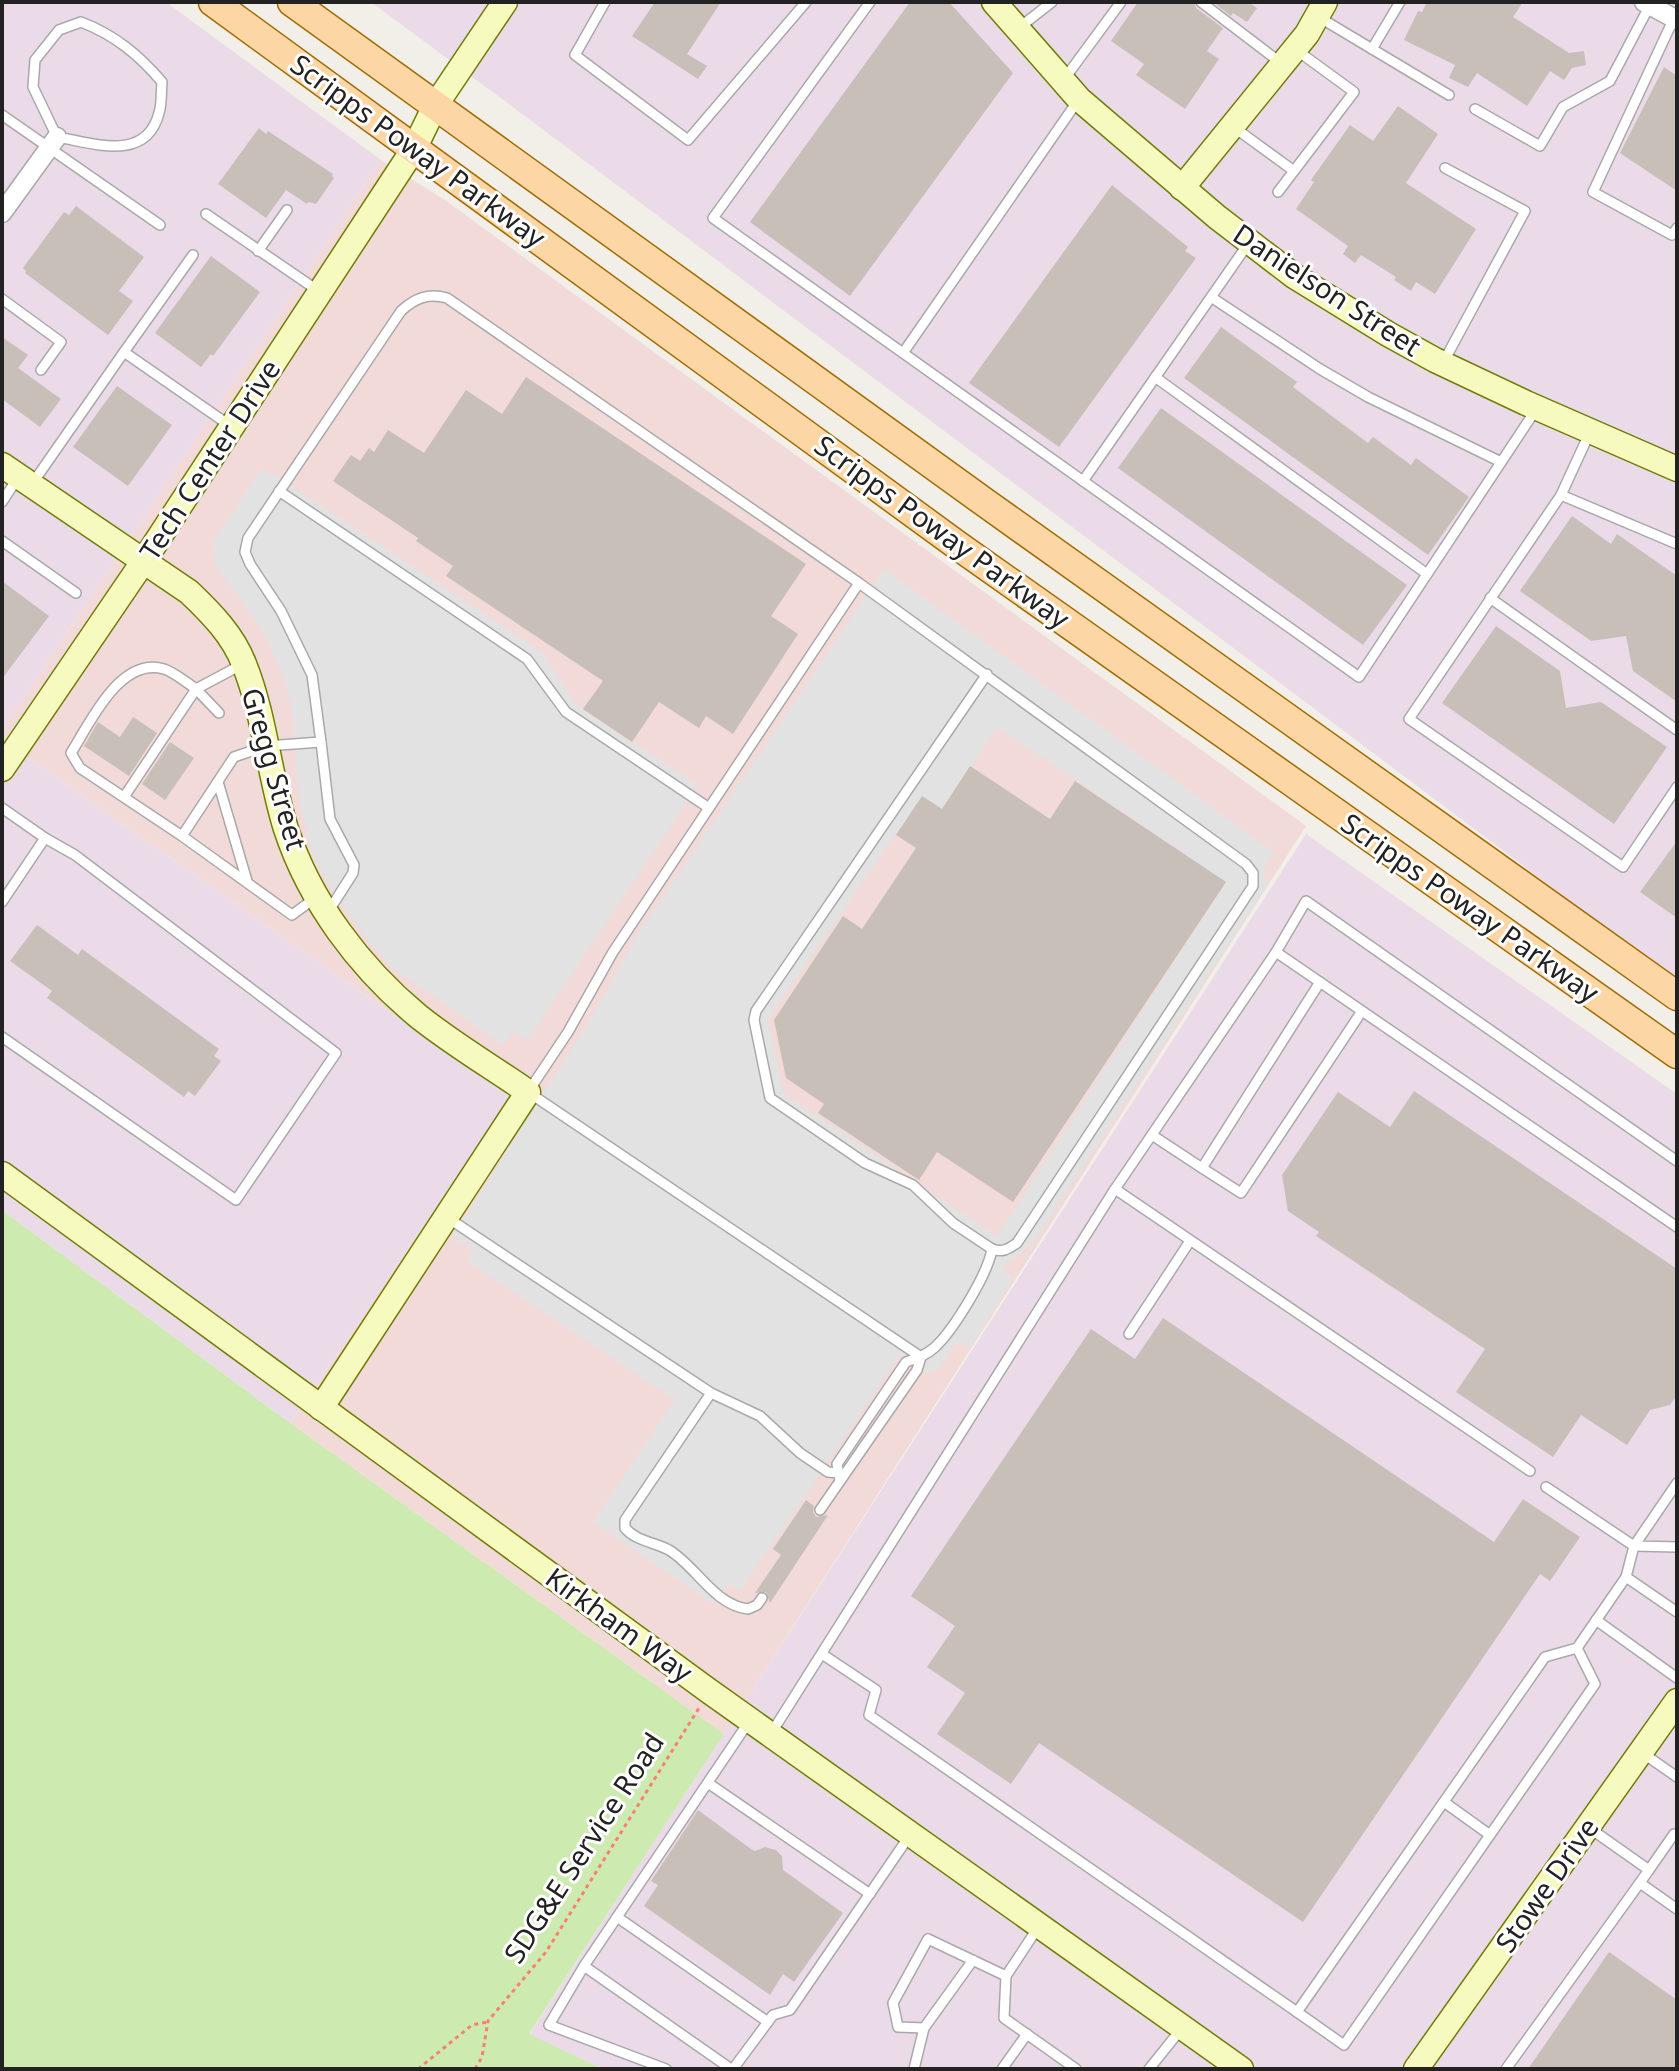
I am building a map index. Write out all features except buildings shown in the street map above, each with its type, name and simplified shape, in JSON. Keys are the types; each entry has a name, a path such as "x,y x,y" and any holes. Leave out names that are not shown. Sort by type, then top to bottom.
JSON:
{"main road":[{"name":"Scripps Poway Parkway","path":"213,2 957,545 1677,1054"},
{"name":"Scripps Poway Parkway","path":"292,2 1677,996"}],"street":[{"name":"Tech Center Drive","path":"2,769 232,427 415,147 435,106 505,2"},
{"name":"Danielson Street","path":"994,2 1071,90 1182,188 1249,242 1341,306 1442,364 1677,469"},
{"path":"1647,4 1676,19"},
{"path":"1182,188 1289,57 1321,9"},
{"path":"2,213 53,143"},
{"name":"Gregg Street","path":"18,475 189,592 211,613 244,663 286,829 322,904 349,944 396,997 421,1018 528,1092"},
{"path":"321,1408 528,1092"},
{"name":"Kirkham Way","path":"2,1174 709,1691 1241,2069"},
{"name":"Stowe Drive","path":"1416,2069 1677,1701"}],"lane":[{"path":"605,2 575,55 688,140 806,2"},
{"path":"870,2 713,218 1359,677 1537,408"},
{"path":"1018,29 1052,2"},
{"path":"903,353 1071,90 1121,2"},
{"path":"1201,2 1289,57 1354,92 1278,192"},
{"path":"1372,49 1400,2"},
{"path":"1475,109 1540,146 1563,107 1610,81 1647,4"},
{"path":"1321,9 1372,49 1449,95"},
{"path":"1676,19 1593,192 1672,235 1677,228"},
{"path":"81,22 105,31 143,59 162,82 159,115 144,139 121,149 53,143 33,87 35,60 59,30 81,22"},
{"path":"2,115 53,143 160,225"},
{"path":"1233,127 1294,171"},
{"path":"1442,364 1525,211 1445,168"},
{"path":"258,251 287,210"},
{"path":"206,214 320,292"},
{"path":"1083,481 1249,242"},
{"path":"2,502 18,475 124,352 193,255"},
{"path":"219,713 196,689 164,669 137,668 119,680 71,753 80,768 292,915 322,904 353,873 354,865 330,819 312,675 298,642 245,552 248,538 401,311 412,300 435,295 447,298 987,674 1234,855 1253,873 1253,886 1025,1235 1000,1252 953,1223 913,1185 865,1163 770,1098 754,1020 756,1011 987,674"},
{"path":"1211,297 1368,397 1501,462"},
{"path":"2,299 61,342 41,370"},
{"path":"124,352 232,427"},
{"path":"1155,377 1427,574"},
{"path":"1590,432 1561,495 1409,719 1623,867 1677,787"},
{"path":"279,491 527,659 566,712 709,808"},
{"path":"1561,495 1677,544"},
{"path":"2,541 76,593"},
{"path":"859,583 613,952 568,1032 528,1092 921,1357"},
{"path":"1490,598 1677,730"},
{"path":"124,797 196,689 244,663"},
{"path":"182,836 234,757 266,746 321,742"},
{"path":"218,782 247,881"},
{"path":"2,808 75,855 336,1053 236,1200 2,1037"},
{"path":"2,902 45,838"},
{"path":"771,1735 1115,1189 1276,952 1306,901 1677,1161"},
{"path":"1276,952 1677,1227"},
{"path":"1202,1168 1320,982"},
{"path":"1152,1135 1241,1193 1362,1011"},
{"path":"1115,1189 1530,1471"},
{"path":"445,1216 711,1393 760,1416 800,1453 839,1477"},
{"path":"1129,1334 1190,1241"},
{"path":"820,1510 839,1477 917,1370 921,1357 943,1339 986,1272 992,1249"},
{"path":"711,1393 625,1520 625,1528 630,1534 670,1551 735,1605 748,1609 757,1605 762,1598"},
{"path":"1297,2012 1545,1657 1577,1648 1626,1577 1634,1546 1677,1483"},
{"path":"1546,1487 1634,1546 1677,1547"},
{"path":"1626,1577 1677,1612"},
{"path":"1596,1620 1677,1678"},
{"path":"822,1654 876,1690 869,1715 1344,2045 1595,1684 1577,1648"},
{"path":"666,2069 549,2025 584,1966 750,1720"},
{"path":"1641,1752 1677,1777"},
{"path":"708,1783 870,1894"},
{"path":"1444,1802 1490,1835"},
{"path":"1588,1827 1649,1870"},
{"path":"1506,2069 1674,1834"},
{"path":"584,1966 732,2069 773,2015 790,2010 911,1835"},
{"path":"1640,1883 1677,1909"},
{"path":"617,1917 768,2022"},
{"path":"1039,1926 1006,1976 1004,2018 1076,2069"},
{"path":"924,2028 898,2027 893,2003 928,1939 1006,1976"},
{"path":"914,2069 924,2028 973,1960"},
{"path":"1149,2069 1182,2027"},
{"path":"1002,2069 1027,2034"}],"path":[{"name":"SDG&E Service Road","path":"475,2069 482,2057 488,2021 546,1952 709,1691"},
{"path":"418,2069 472,2025 488,2021"}],"shaded area":[{"path":"2,2 166,2 381,160 2,730"},
{"path":"371,2 1677,2 1677,981 510,105"},
{"path":"381,160 445,200 1306,826 724,1734 290,1423 510,1097 2,739 2,730"},
{"path":"261,470 275,475 542,652 575,703 698,785 527,1040 513,1031 503,1045 389,965 353,921 316,863 302,817 293,711 282,674 267,639 216,568 213,541"},
{"path":"884,569 1274,852 1264,866 1266,888 1033,1243 1005,1265 1003,1269 1013,1278 970,1348 958,1341 939,1368 926,1373 900,1355 740,1591 728,1584 714,1604 593,1522 675,1400 467,1261 471,1249 453,1237 591,1018 638,934","holes":["997,727 1226,882 997,1236 784,1094 768,1019 922,796 942,809"]},
{"path":"2,739 510,1097 290,1423 2,1210"},
{"path":"1306,834 1677,1094 1677,2069 603,2069 529,2035"}],"green space":[{"path":"2,1210 290,1423 724,1734 529,2034 603,2069 2,2069"}]}
